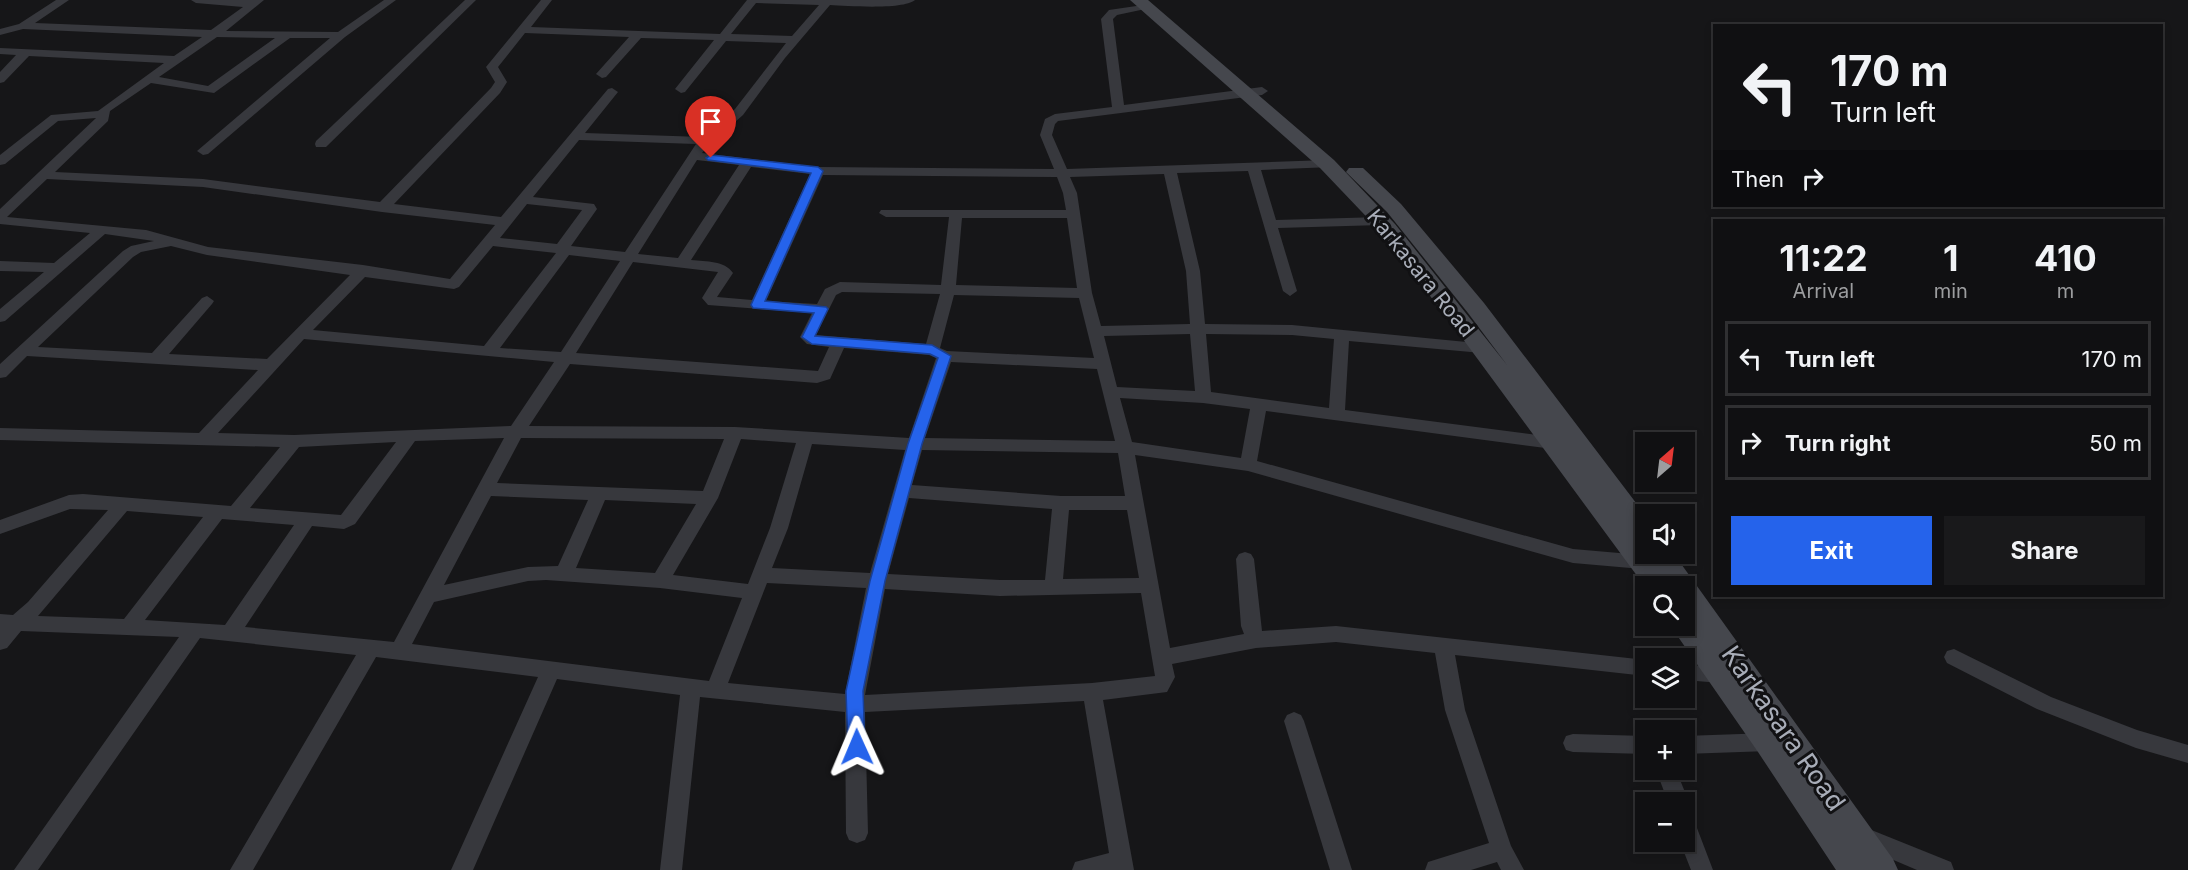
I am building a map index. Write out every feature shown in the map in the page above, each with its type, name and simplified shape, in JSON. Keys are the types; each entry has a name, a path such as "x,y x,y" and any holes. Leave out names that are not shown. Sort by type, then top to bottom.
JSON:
{"main road":[{"name":"Karkasara Road","path":"1146,2 1271,107 1370,184 1394,208 1476,308 1635,521"},
{"name":"Karkasara Road","path":"1271,107 1381,221 1482,348 1553,443 1635,540"},
{"name":"Karkasara Road","path":"1657,564 1671,576"},
{"name":"Karkasara Road","path":"1695,603 1882,870"},
{"name":"Karkasara Road","path":"1693,636 1769,742 1855,870"}],"street":[{"path":"23,26 64,0"},
{"path":"196,0 256,2"},
{"path":"203,151 341,35 391,0"},
{"path":"321,144 471,0"},
{"path":"382,208 495,90 501,82 492,67 547,0"},
{"path":"681,89 753,0 879,3 910,0"},
{"path":"1,159 55,118 104,112 256,2"},
{"path":"399,651 516,432 693,156 705,141 743,107 827,2"},
{"path":"1118,109 1107,19 1113,12 1146,2"},
{"path":"0,32 23,26 214,34 341,35"},
{"path":"69,53 98,30"},
{"path":"523,30 636,36 795,40"},
{"path":"149,79 210,90 287,35"},
{"path":"602,74 636,36"},
{"path":"0,51 176,60"},
{"path":"0,79 27,51"},
{"path":"0,218 146,234 207,251 363,270 454,284 612,92"},
{"path":"8,623 195,630 399,651 715,691 856,704 1092,692 1160,686 1165,677 1125,447 1097,331 1085,293 1070,193 1049,142 1049,122 1055,118 1118,109 1271,107"},
{"path":"0,218 104,118 104,112"},
{"path":"575,136 705,141"},
{"path":"693,156 818,171 1063,173 1327,164"},
{"path":"681,263 747,162"},
{"path":"1252,165 1290,291"},
{"path":"1169,168 1193,271 1203,397"},
{"path":"758,305 818,171"},
{"path":"45,175 203,183 382,208 505,222"},
{"path":"488,352 590,209 589,207 524,200"},
{"path":"886,213 1073,214"},
{"path":"857,833 855,691 877,581 938,353 948,290 956,214"},
{"path":"1270,224 1381,221"},
{"path":"0,317 103,229"},
{"path":"490,241 681,263 725,271 726,273 709,298 710,300 821,309"},
{"path":"0,373 128,254 136,249 169,242"},
{"path":"0,266 59,268"},
{"path":"203,439 363,270"},
{"path":"1085,293 840,286 830,292 808,337 812,340 938,353 1104,364"},
{"path":"157,357 207,301"},
{"path":"1097,331 1292,330 1482,348"},
{"path":"300,334 488,352 817,377 824,375 839,342"},
{"path":"1337,413 1342,336"},
{"path":"24,351 271,365"},
{"path":"1112,392 1203,397 1259,403 1553,443"},
{"path":"1248,465 1259,403"},
{"path":"0,434 294,441 516,432 735,433 915,444 1125,447 1248,465 1573,556 1635,558"},
{"path":"660,581 709,498 735,433"},
{"path":"0,527 69,502 123,504 338,523 349,519 410,435"},
{"path":"715,691 779,528 806,437"},
{"path":"128,628 226,513 294,441"},
{"path":"485,489 709,498"},
{"path":"902,490 1061,503 1135,504"},
{"path":"564,574 600,492"},
{"path":"1053,588 1061,503"},
{"path":"0,642 8,623 35,607 123,504"},
{"path":"231,634 307,520"},
{"path":"1245,559 1250,626 1256,640"},
{"path":"429,596 528,574 564,574 660,581 758,583 877,581 1000,588 1149,585"},
{"path":"25,870 195,630"},
{"path":"1162,658 1256,640 1336,634 1635,667"},
{"path":"1443,647 1455,710 1502,850 1513,870"},
{"path":"241,870 370,649"},
{"path":"1954,657 2044,703 2136,739 2188,754"},
{"path":"462,870 551,671"},
{"path":"1695,673 1721,675"},
{"path":"666,869 691,688"},
{"path":"1083,870 1122,865 1092,692"},
{"path":"1294,721 1341,870"},
{"path":"1695,745 1769,742"},
{"path":"1573,743 1635,745"},
{"path":"1858,835 1943,870"},
{"path":"1436,870 1502,850"},
{"path":"1695,851 1702,870"}],"route":[{"path":"711,158 818,171 758,305 821,309 808,337 812,340 932,350 945,356 915,444 877,581 855,691 857,747"}]}
